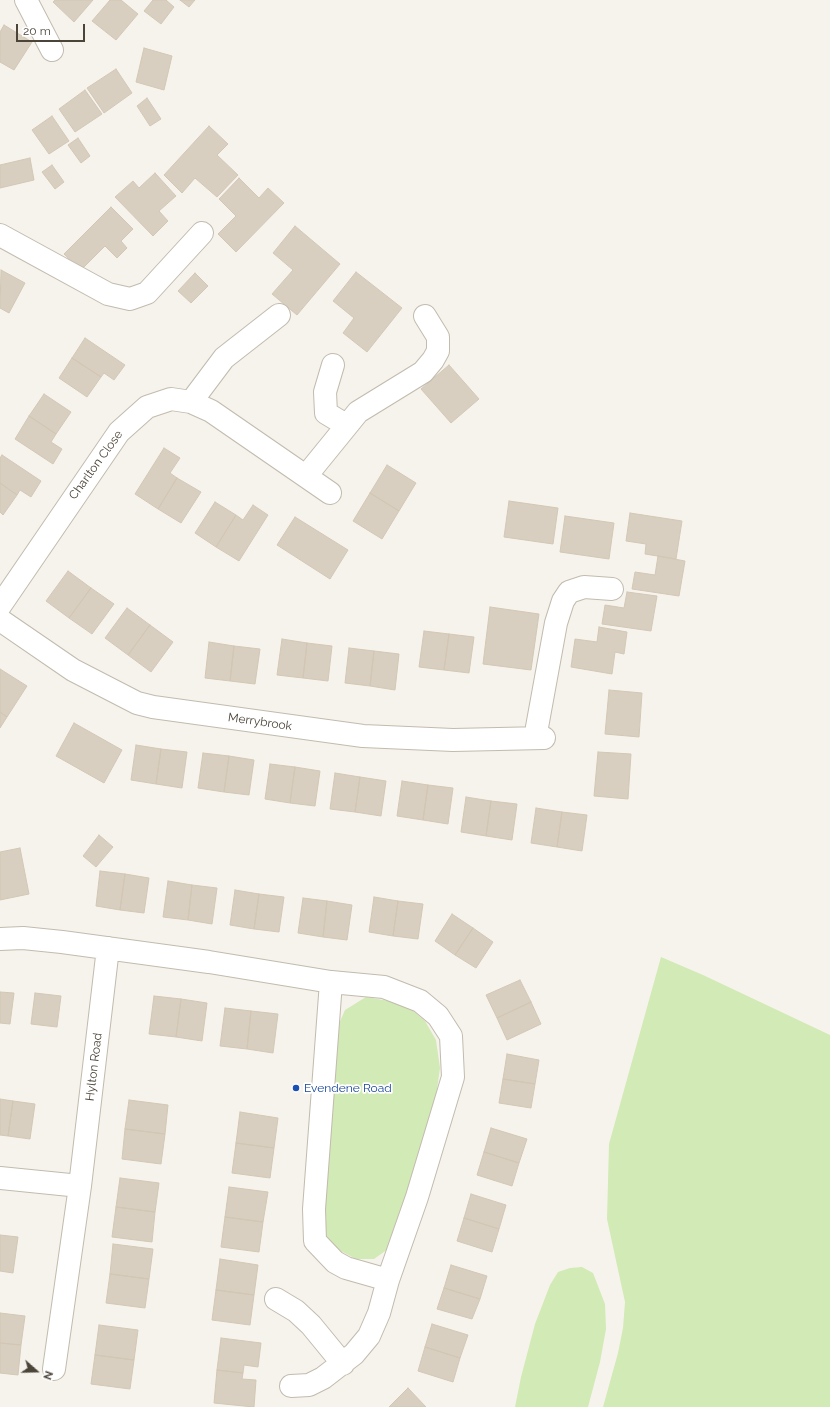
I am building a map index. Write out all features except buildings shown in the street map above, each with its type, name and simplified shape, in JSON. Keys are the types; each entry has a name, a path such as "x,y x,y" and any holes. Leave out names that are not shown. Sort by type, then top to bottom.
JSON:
{"street":[{"path":"26,0 52,50"},
{"path":"0,235 108,294 130,299 147,293 202,233"},
{"path":"191,402 224,358 279,315"},
{"path":"306,476 358,412 423,372 433,360 438,351 438,337 425,316"},
{"path":"333,365 325,392 326,413 346,425"},
{"name":"Charlton Close","path":"0,606 119,432 146,407 170,399 191,402 210,411 330,493"},
{"name":"Merrybrook","path":"0,620 73,670 138,703 152,707 363,736 453,740 539,738 556,623 563,601 569,592 584,587 612,589"},
{"path":"0,939 23,938 108,948 331,982 384,987 420,1001 438,1016 451,1036 454,1077 417,1198 388,1280 379,1313 369,1336 354,1354 343,1364 323,1378 309,1385 291,1386"},
{"name":"Hylton Road","path":"54,1369 80,1186 108,948"},
{"path":"331,982 314,1209 315,1241 335,1262 340,1265 388,1280"},
{"path":"0,1178 80,1186"},
{"path":"276,1299 302,1316 343,1364"}],"green space":[{"path":"661,957 703,975 830,1035 830,1407 603,1407 618,1353 623,1328 625,1302 607,1219 609,1144"},
{"path":"366,997 389,1001 412,1010 425,1021 436,1040 440,1068 436,1096 399,1220 388,1249 374,1259 356,1259 335,1248 325,1234 323,1202 337,1053 338,1026 345,1010"},
{"path":"582,1267 593,1273 605,1304 606,1329 600,1362 588,1407 515,1407 535,1324 550,1285 558,1272 570,1268"}],"place":[{"name":"Evendene Road","path":"296,1088"}]}
